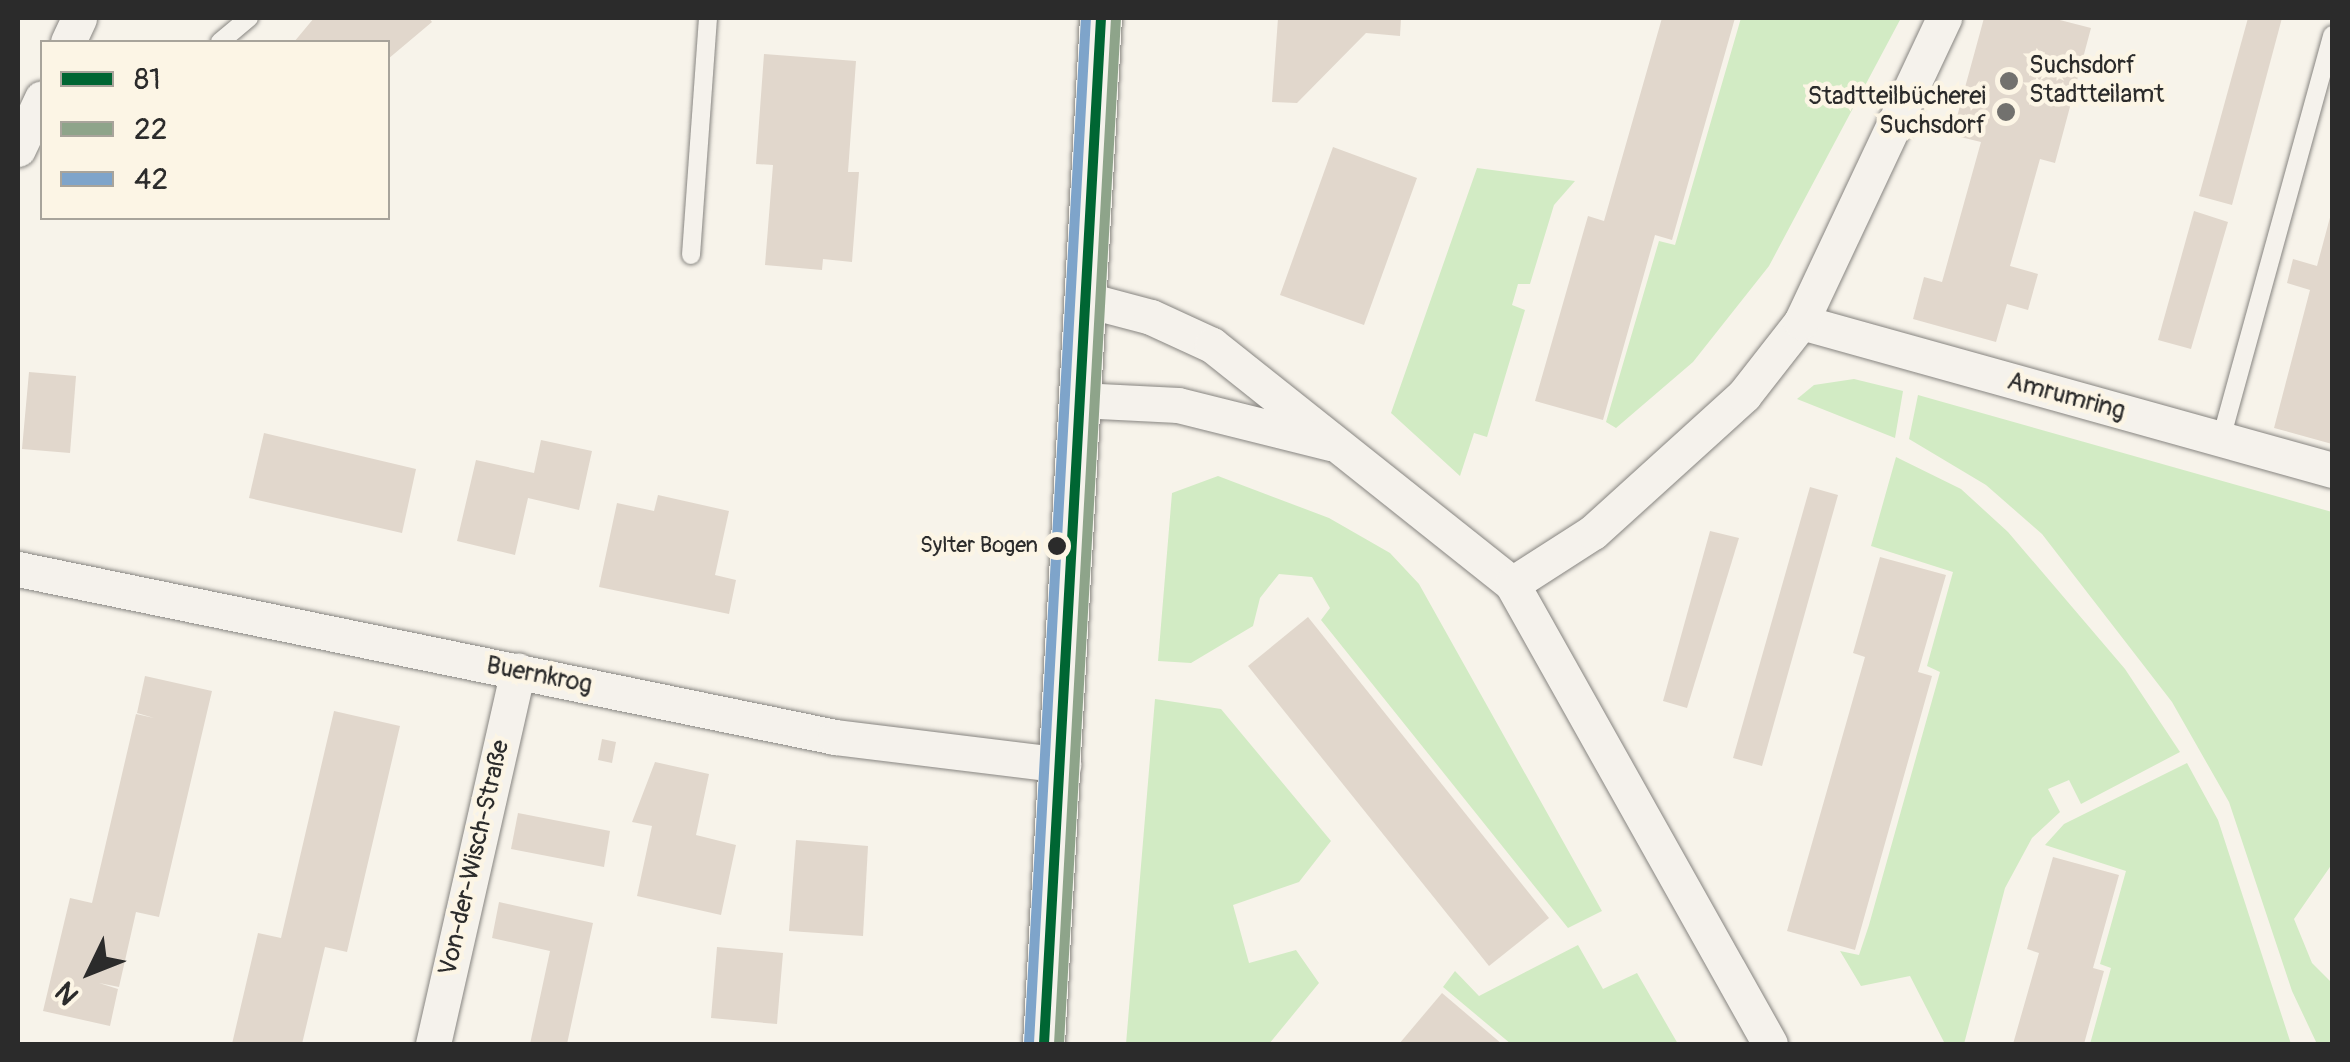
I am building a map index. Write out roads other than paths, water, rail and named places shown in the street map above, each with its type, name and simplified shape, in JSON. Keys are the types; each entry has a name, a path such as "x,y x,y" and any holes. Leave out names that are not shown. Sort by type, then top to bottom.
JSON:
{"street":[{"path":"1044,1044 1063,765 1083,299 1101,18"},
{"path":"1512,584 1594,532 1744,394 1801,322 1944,18"},
{"path":"1083,299 1151,317 1212,346 1512,584 1770,1044"},
{"name":"Amrumring","path":"1801,322 2332,470"},
{"path":"1079,400 1178,405 1331,443"},
{"name":"Buernkrog","path":"18,569 835,737 1063,765"},
{"name":"Von-der-Wisch-Straße","path":"433,1044 518,671"}],"lane":[{"path":"222,40 249,18"},
{"path":"691,255 708,18"},
{"path":"2221,440 2332,35"}],"place":[{"name":"Suchsdorf Stadtteilamt","path":"2009,81"},
{"name":"Stadtteilbücherei Suchsdorf","path":"2006,112"},
{"name":"Sylter Bogen","path":"1057,546"}]}
